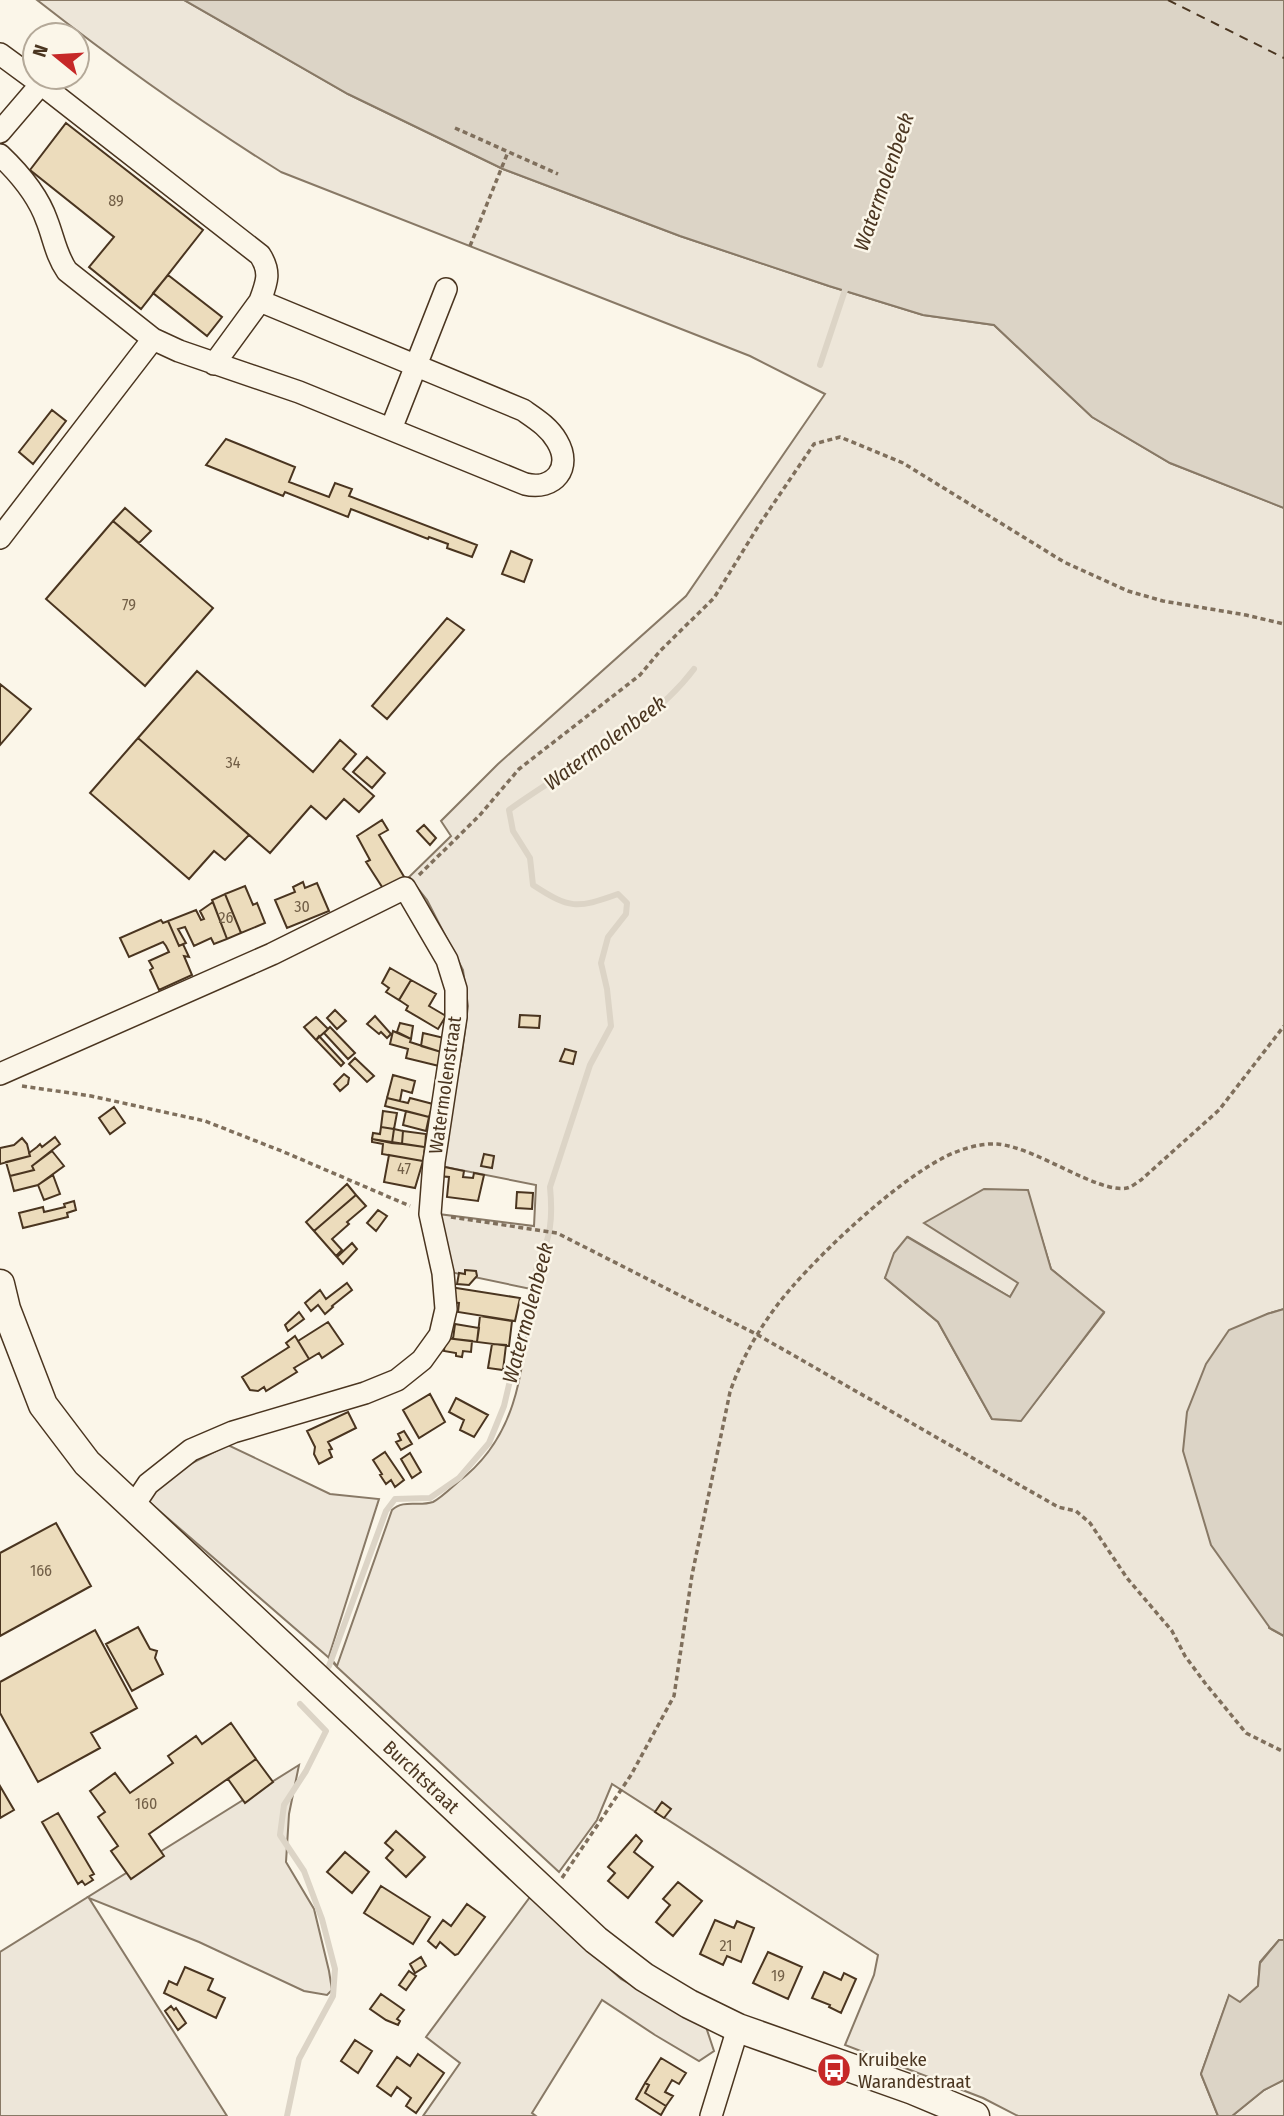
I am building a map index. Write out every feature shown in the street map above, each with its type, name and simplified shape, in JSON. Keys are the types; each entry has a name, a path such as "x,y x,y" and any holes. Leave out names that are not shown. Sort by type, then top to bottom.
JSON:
{"main road":[{"name":"Burchtstraat","path":"0,1284 6,1310 44,1405 87,1463 596,1940 644,1977 689,2004 738,2028 913,2090 975,2116"}],"street":[{"path":"0,54 21,69"},
{"path":"0,132 35,91"},
{"path":"50,91 260,255 267,267 268,277 260,301 214,364"},
{"path":"0,155 15,169 37,199 47,221 57,257 67,271 153,339 179,352 299,392 537,487 558,477 563,454 557,441 536,418 523,410 260,301"},
{"path":"391,429 446,289"},
{"path":"0,538 153,339"},
{"path":"6,1080 405,888"},
{"name":"Watermolenstraat","path":"134,1505 148,1484 191,1450 233,1432 397,1380 422,1360 440,1335 446,1309 443,1273 430,1214 434,1162 456,1017 456,989 447,960 405,888"},
{"path":"711,2116 738,2028"}],"path":[{"path":"455,128 558,174"},
{"path":"470,247 508,152"},
{"path":"405,888 479,816 519,769 640,675 660,651 714,598 814,444 839,437 903,463 1064,562 1128,591 1163,601 1284,624"},
{"path":"549,1897 631,1775 674,1696 692,1575 730,1392 740,1363 784,1298 852,1227 913,1177 942,1158 965,1149 995,1144 1018,1147 1105,1186 1128,1188 1141,1180 1219,1110 1284,1026"},
{"path":"6,1080 205,1121 430,1214 557,1233 758,1335 1058,1507 1076,1511 1090,1523 1127,1578 1172,1632 1185,1656 1246,1733 1284,1752"}],"shaded area":[{"path":"37,0 184,0 348,94 503,169 680,236 829,286 923,315 994,325 1092,417 1170,463 1284,508 1284,1309 1267,1314 1269,1628 1284,1636 1284,1940 1279,1940 1260,1962 1258,1986 1240,2003 1229,1996 1201,2074 1218,2116 1018,2116 983,2098 845,2045 874,1975 878,1955 612,1784 597,1820 559,1872 337,1667 328,1657 148,1501 162,1482 188,1465 228,1445 330,1494 379,1499 329,1656 337,1666 392,1510 406,1504 433,1502 479,1463 495,1442 516,1395 531,1289 450,1272 438,1214 534,1226 536,1185 440,1166 462,1053 468,1006 463,970 427,900 409,877 451,836 441,821 498,764 686,596 825,394 750,356 281,172 187,110 91,41 91,21 65,21","holes":["1027,1190 1051,1269 1104,1313 1021,1420 992,1419 938,1322 885,1278 908,1237 1010,1297 1019,1283"]},
{"path":"299,1765 289,1814 286,1862 314,1909 332,1990 327,1995 304,1991 199,1942 89,1898 227,2116 0,2116 0,1952"},
{"path":"530,1897 621,1979 706,2027 714,2051 699,2061 602,2000 532,2113 536,2116 423,2116 460,2063 426,2037"},
{"path":"1284,2080 1284,2116 1232,2116 1264,2090"}],"water":[{"path":"184,0 1284,0 1284,508 1170,463 1092,417 994,325 923,315 829,286 680,236 503,169 348,94"},
{"path":"984,1189 1028,1190 1051,1269 1104,1312 1021,1421 992,1419 938,1322 885,1278 894,1253 907,1237 1010,1297 1018,1283 924,1223"},
{"path":"1284,1309 1284,1636 1270,1628 1211,1545 1183,1451 1187,1412 1206,1364 1229,1330"},
{"path":"1279,1940 1284,1940 1284,2080 1264,2090 1232,2116 1218,2116 1201,2074 1229,1995 1240,2002 1258,1986 1260,1963"}],"building":[{"path":"66,123 203,230 141,309 89,267 114,237 30,170"},
{"path":"168,275 222,317 207,336 153,293"},
{"path":"52,410 66,421 33,464 19,452"},
{"path":"226,439 295,467 289,482 329,497 335,483 352,489 349,496 477,545 472,557 447,548 448,544 351,509 348,517 285,492 283,496 206,465"},
{"path":"125,508 151,531 139,543 113,521"},
{"path":"113,521 213,608 145,686 46,599"},
{"path":"511,551 532,560 524,582 502,574"},
{"path":"447,618 464,630 387,719 372,706"},
{"path":"197,671 313,772 340,740 356,754 343,769 374,796 359,812 344,799 326,819 311,806 270,853 138,738"},
{"path":"0,684 31,709 0,745"},
{"path":"138,738 249,835 225,860 214,851 189,879 90,793"},
{"path":"367,757 385,773 372,788 353,772"},
{"path":"382,820 388,830 379,835 406,880 386,893 366,862 370,860 357,836"},
{"path":"424,825 436,838 430,845 417,831"},
{"path":"303,882 305,888 317,883 329,911 287,928 275,900 295,892 293,887"},
{"path":"245,886 253,905 257,903 265,923 241,933 225,894"},
{"path":"225,894 241,933 227,939 212,900"},
{"path":"213,902 227,939 214,944 211,938 194,946 185,927 178,929 186,943 179,946 168,921 196,910 201,920 204,919 200,911"},
{"path":"161,920 163,923 168,921 179,946 183,944 189,957 184,956 192,975 159,990 149,961 169,952 163,942 129,957 120,938"},
{"path":"390,968 411,980 399,1000 386,992 389,988 382,983"},
{"path":"411,980 436,994 429,1006 446,1016 438,1029 406,1010 408,1006 399,1000"},
{"path":"335,1010 346,1021 337,1029 327,1018"},
{"path":"520,1015 540,1016 539,1028 519,1027"},
{"path":"375,1016 391,1034 387,1038 367,1024"},
{"path":"316,1017 328,1029 316,1040 304,1027"},
{"path":"400,1023 413,1026 411,1039 397,1032"},
{"path":"330,1027 355,1053 348,1059 324,1033"},
{"path":"393,1031 411,1039 410,1042 441,1052 439,1066 406,1058 408,1049 390,1044"},
{"path":"423,1033 444,1038 441,1052 421,1046"},
{"path":"319,1036 344,1063 341,1066 316,1040"},
{"path":"565,1049 576,1052 573,1064 560,1061"},
{"path":"355,1058 374,1076 367,1082 349,1064"},
{"path":"344,1074 349,1078 348,1084 340,1091 334,1084"},
{"path":"393,1075 415,1081 412,1093 402,1090 400,1101 387,1098"},
{"path":"387,1098 408,1103 410,1098 433,1104 429,1117 385,1106"},
{"path":"114,1107 125,1123 110,1134 99,1118"},
{"path":"383,1111 397,1113 394,1129 381,1127"},
{"path":"406,1111 429,1117 426,1131 403,1125"},
{"path":"381,1127 394,1129 392,1143 372,1139 373,1133 380,1134"},
{"path":"394,1129 403,1131 402,1144 392,1143"},
{"path":"403,1131 426,1134 425,1147 402,1144"},
{"path":"55,1137 60,1144 32,1166 34,1170 10,1176 6,1162 30,1156 29,1153 40,1144 42,1147"},
{"path":"22,1138 27,1144 30,1156 0,1164 0,1148 14,1145"},
{"path":"372,1139 425,1147 423,1161 382,1154 383,1144 372,1142"},
{"path":"52,1151 64,1166 38,1185 14,1191 10,1176 34,1170 32,1166"},
{"path":"484,1154 494,1156 492,1168 481,1166"},
{"path":"389,1155 423,1161 415,1188 384,1182"},
{"path":"440,1166 464,1171 463,1177 473,1178 474,1173 484,1175 478,1201 447,1197 449,1177 438,1176"},
{"path":"53,1175 60,1194 44,1200 38,1185"},
{"path":"347,1184 356,1195 314,1231 306,1222"},
{"path":"517,1192 533,1193 532,1209 516,1208"},
{"path":"356,1195 366,1206 332,1239 342,1250 336,1256 314,1231"},
{"path":"74,1201 76,1210 67,1213 68,1217 23,1228 19,1213 43,1207 44,1212 65,1207 64,1204"},
{"path":"378,1210 387,1216 376,1231 367,1223"},
{"path":"352,1243 357,1249 343,1264 337,1257"},
{"path":"465,1270 476,1271 477,1276 469,1285 457,1284 459,1273 465,1274"},
{"path":"347,1283 352,1290 325,1314 318,1305 311,1311 305,1303 320,1290 326,1299"},
{"path":"450,1287 520,1298 515,1321 458,1312 459,1303 448,1302"},
{"path":"299,1312 304,1319 288,1331 285,1325"},
{"path":"480,1316 512,1321 509,1346 477,1342"},
{"path":"328,1322 343,1344 322,1358 319,1353 309,1359 298,1341"},
{"path":"455,1324 479,1328 477,1342 453,1339"},
{"path":"295,1336 309,1359 294,1368 297,1372 266,1391 264,1387 258,1391 250,1390 242,1377 289,1347 286,1343"},
{"path":"445,1338 472,1341 471,1352 463,1351 462,1357 444,1351"},
{"path":"492,1344 506,1345 503,1370 488,1368"},
{"path":"430,1394 445,1422 419,1438 403,1410"},
{"path":"456,1398 488,1415 474,1437 460,1430 464,1420 449,1412"},
{"path":"348,1412 356,1428 328,1442 332,1457 319,1464 307,1431"},
{"path":"404,1431 412,1444 401,1450 396,1442 401,1440 398,1434"},
{"path":"385,1452 404,1480 395,1487 391,1480 386,1484 373,1460"},
{"path":"410,1453 421,1472 412,1478 401,1459"},
{"path":"56,1523 91,1586 0,1636 0,1553"},
{"path":"138,1627 150,1649 157,1651 155,1658 163,1674 132,1691 106,1644"},
{"path":"95,1630 137,1708 91,1733 100,1748 38,1782 0,1713 0,1682"},
{"path":"231,1723 256,1759 149,1834 164,1856 131,1879 111,1851 118,1846 98,1817 105,1812 90,1791 115,1773 130,1793 173,1763 168,1756 196,1736 202,1744"},
{"path":"256,1759 273,1782 245,1803 228,1779"},
{"path":"0,1786 14,1810 0,1818"},
{"path":"662,1802 671,1809 664,1818 655,1812"},
{"path":"58,1813 94,1874 90,1876 93,1880 85,1885 82,1881 78,1884 42,1822"},
{"path":"396,1831 425,1857 406,1877 386,1858 393,1850 385,1843"},
{"path":"636,1835 642,1841 634,1852 653,1867 628,1898 608,1881 615,1873 608,1867"},
{"path":"345,1852 369,1872 352,1893 327,1872"},
{"path":"678,1882 702,1901 673,1936 656,1922 670,1905 663,1899"},
{"path":"381,1886 430,1917 413,1944 364,1913"},
{"path":"467,1904 485,1917 458,1954 455,1955 440,1942 436,1948 428,1941 443,1920 451,1926"},
{"path":"715,1920 734,1928 737,1921 754,1928 741,1962 727,1956 723,1965 700,1954"},
{"path":"768,1952 802,1967 788,1999 753,1983"},
{"path":"421,1957 426,1966 415,1973 410,1964"},
{"path":"185,1967 213,1979 208,1990 225,1998 216,2018 164,1993 169,1981 177,1985"},
{"path":"409,1971 416,1976 406,1990 399,1985"},
{"path":"824,1972 841,1980 844,1973 856,1979 841,2013 812,1998"},
{"path":"381,1994 404,2010 397,2019 400,2021 398,2025 370,2009"},
{"path":"171,2006 174,2010 176,2008 186,2023 178,2030 165,2011"},
{"path":"355,2040 372,2051 358,2073 341,2061"},
{"path":"418,2054 444,2073 416,2113 406,2106 411,2098 397,2087 391,2096 377,2086 397,2057 410,2066"},
{"path":"661,2058 686,2073 679,2084 672,2080 665,2092 673,2096 666,2106 645,2093 649,2085 645,2083"},
{"path":"645,2083 649,2085 645,2093 666,2106 661,2115 636,2099"}],"waterway":[{"name":"Watermolenbeek","path":"820,365 847,284"},
{"name":"Watermolenbeek","path":"329,1666 386,1511 395,1499 430,1498 459,1478 489,1443 504,1406 537,1266 548,1237 551,1218 550,1187 590,1065 611,1026 601,963 608,937 626,914 627,903 618,894 574,904 556,899 533,885 530,858 513,831 509,810 632,728 655,710 694,669"},
{"name":"Watermolenbeek","path":"287,2116 299,2059 333,1996 335,1969 322,1919 304,1871 280,1835 284,1805 306,1771 326,1731 300,1704"}],"ferry route":[{"path":"1168,0 1284,58"}],"place":[{"name":"Kruibeke Warandestraat","path":"834,2070"}]}
